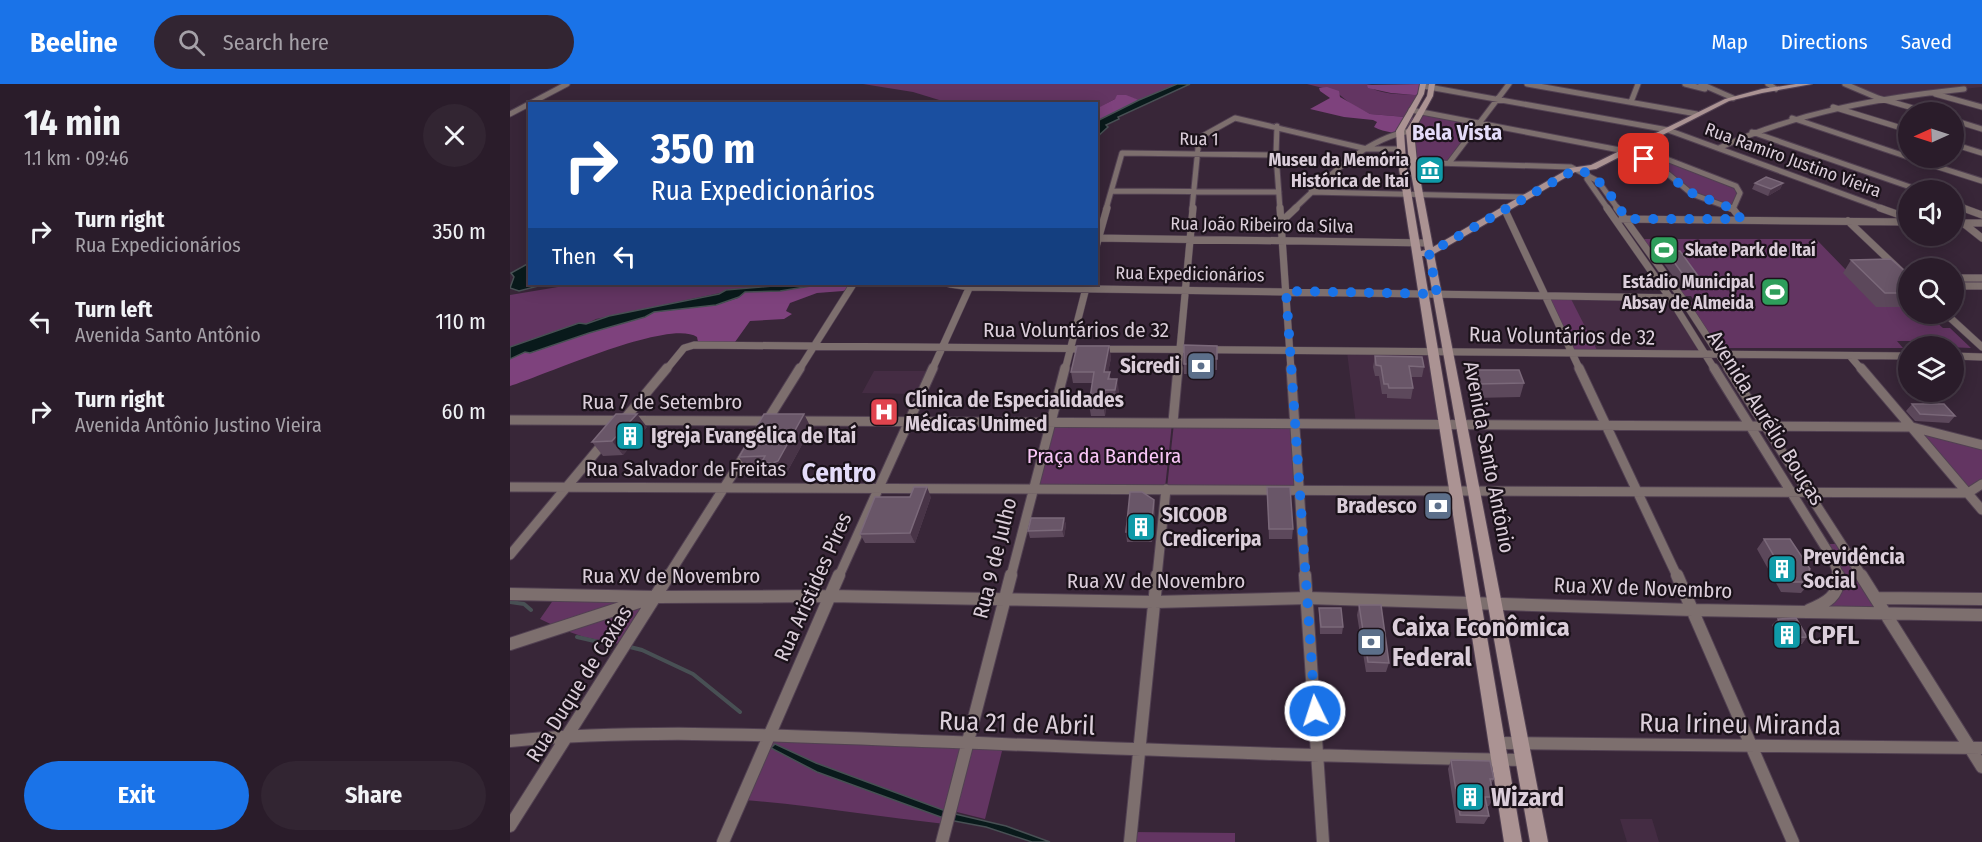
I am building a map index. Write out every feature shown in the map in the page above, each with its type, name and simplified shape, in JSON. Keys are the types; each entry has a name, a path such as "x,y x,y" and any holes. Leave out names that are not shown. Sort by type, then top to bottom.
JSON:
{"main road":[{"path":"1414,248 1429,248 1612,148 1721,93 1771,85 1809,84"},
{"name":"Avenida Santo Antônio","path":"1423,85 1400,131 1400,148 1414,248 1513,842"},
{"path":"1576,169 1625,150 1733,98 1771,85"},
{"path":"1410,132 1434,86"},
{"name":"Avenida Santo Antônio","path":"1410,132 1413,162 1539,842"}],"street":[{"path":"533,102 567,84"},
{"path":"1449,163 1509,84"},
{"path":"1527,84 1697,114"},
{"path":"1568,91 1573,84"},
{"path":"1631,102 1638,84"},
{"path":"1686,84 1721,93"},
{"path":"1701,84 1733,98"},
{"path":"1845,84 1898,104"},
{"name":"Rua Ramiro Justino Vieira","path":"1423,85 1495,101 1668,130 1898,216"},
{"path":"1719,148 1752,132 1832,107 1878,98 1964,89"},
{"path":"1929,92 1982,107"},
{"path":"510,114 528,105"},
{"path":"1832,107 1898,127"},
{"path":"1412,110 1625,150"},
{"path":"1173,422 1195,191 1197,140 1200,136 1235,118 1277,126 1367,149 1400,148"},
{"path":"1792,118 1898,153"},
{"path":"1964,123 1982,129"},
{"path":"1277,126 1276,155 1323,842"},
{"path":"1281,222 1311,192 1367,149 1400,131 1410,132"},
{"path":"1752,132 1898,183"},
{"path":"1964,147 1982,153"},
{"name":"Rua 1","path":"1111,190 1121,153 1276,155"},
{"path":"1733,209 1740,193 1736,186 1656,155 1644,158 1643,161 1668,174 1689,192 1733,209 1741,219"},
{"path":"1402,162 1576,169"},
{"path":"1941,168 1982,182"},
{"name":"Avenida Aurélio Bouças","path":"1576,169 1598,181 1682,298 1876,598 1977,748 1982,766"},
{"name":"Avenida Aurélio Bouças","path":"1589,177 1587,179 1670,298 1823,542 1838,570 1839,588 1835,595 1821,605 1803,611"},
{"path":"1098,238 1111,190 1279,192"},
{"path":"1311,192 1524,197"},
{"path":"1504,208 1693,610 1793,842"},
{"path":"1964,210 1982,221"},
{"path":"1616,219 1898,220"},
{"path":"1848,221 1898,268"},
{"path":"1964,223 1982,221"},
{"path":"1964,224 1982,238"},
{"name":"Rua João Ribeiro da Silva","path":"1098,238 1283,240 1414,248"},
{"path":"1964,278 1982,278"},
{"name":"Rua Expedicionários","path":"970,285 1546,298 1682,298"},
{"name":"Rua Aristides Pires","path":"723,842 878,487 970,285"},
{"name":"Rua Duque de Caxias","path":"510,826 852,286"},
{"name":"Rua 9 de Julho","path":"942,842 1086,286"},
{"path":"1964,286 1982,286"},
{"path":"1957,324 1982,347"},
{"name":"Rua Voluntários de 32","path":"623,420 684,348 697,345 1573,355 1898,356"},
{"path":"1850,356 1982,510"},
{"path":"1964,356 1982,357"},
{"name":"Rua 7 de Setembro","path":"510,420 623,420 761,430 779,421"},
{"path":"616,429 623,420"},
{"path":"790,421 1751,428 1912,427 1982,445"},
{"path":"510,555 609,437"},
{"path":"1770,458 1785,458"},
{"path":"1968,493 1982,484"},
{"name":"Rua Salvador de Freitas","path":"510,487 1968,493"},
{"path":"1130,842 1166,489"},
{"path":"1823,542 1841,543"},
{"name":"Rua XV de Novembro","path":"510,594 656,597 830,596 1154,602 1308,598 1693,610 1982,615"},
{"path":"510,644 656,597"},
{"path":"1876,598 1982,600"},
{"name":"Rua 21 de Abril","path":"510,741 570,734 768,737 1318,757 1523,760"},
{"name":"Rua Irineu Miranda","path":"1497,742 1977,748"}],"shaded area":[{"path":"1177,84 1190,84 1118,117 1119,119 1106,125 1108,127 1098,136 1098,121"},
{"path":"1423,84 1419,94 1415,95 1391,93 1368,88 1367,85"},
{"path":"1845,84 1982,84 1982,87 1877,98"},
{"path":"1327,87 1339,91 1340,97 1370,114 1417,118 1410,134 1378,129 1374,127 1377,122 1373,120 1344,117 1310,109 1330,98 1319,88"},
{"path":"1117,95 1126,95 1139,100 1098,121 1098,108 1115,99"},
{"path":"528,264 528,285 542,285 519,291 510,288 514,277 511,273"},
{"path":"817,285 859,285 843,291 817,293 790,303 786,311 792,314 784,319 750,321 735,342 698,342 697,337 683,333 661,335 607,350 510,386 510,359 525,352 530,353 645,317 654,312 716,305 738,298 745,292 780,291"},
{"path":"817,285 780,291 745,292 739,297 716,305 654,312 645,317 530,353 525,352 510,359 510,347 579,323 586,324 609,316 719,294 726,290"},
{"path":"1548,299 1668,299 1703,354 1575,353"},
{"path":"1347,352 1430,353 1443,425 1356,424"},
{"path":"874,371 926,372 916,394 862,393"},
{"path":"775,744 816,763 951,813 1006,826 1050,842 1032,842 986,827 949,820 817,772 771,748"},
{"path":"1620,819 1652,819 1659,842 1627,842"}],"green space":[{"path":"863,84 1177,84 1139,100 1122,95 1098,108 1098,102 946,102 913,92"},
{"path":"1307,84 1372,84 1367,85 1385,93 1419,94 1406,117 1370,114 1352,105 1335,91"},
{"path":"1421,111 1479,121 1449,163 1413,162 1410,134"},
{"path":"1634,148 1738,190 1732,207 1694,194 1644,161 1623,153"},
{"path":"1642,239 1816,239 1846,270 1898,301 1898,324 1938,324 1943,328 1950,328 1958,336 1898,336 1898,348 1718,348 1687,303 1695,302 1691,296 1683,296 1678,290 1696,290 1676,261 1658,261"},
{"path":"570,285 787,285 725,292 596,319 510,347 510,295"},
{"path":"1548,299 1571,299 1599,354 1575,353"},
{"name":"Praça da Bandeira","path":"1172,423 1165,488 1036,486 1052,424"},
{"path":"1174,423 1293,425 1297,489 1167,488"},
{"path":"1914,428 1982,446 1982,479 1967,488"},
{"path":"1825,544 1840,544 1883,612 1813,610 1840,593"},
{"path":"556,596 650,597 561,629 540,619"},
{"path":"654,598 624,645 584,637 564,630"},
{"path":"770,736 966,746 945,824 743,800"},
{"path":"970,745 1003,747 985,819 953,811"},
{"path":"1131,832 1235,833 1235,842 1130,842"}],"building":[{"path":"1766,177 1783,183 1771,189 1755,183"},
{"path":"1666,251 1680,251 1701,280 1687,280"},
{"path":"1891,259 1898,265 1898,293 1885,293 1851,260"},
{"path":"1184,345 1217,346 1217,359 1208,359 1207,364 1184,364"},
{"path":"1077,346 1109,346 1104,372 1110,372 1108,379 1117,379 1115,390 1105,390 1103,404 1089,404 1094,372 1071,372"},
{"path":"1375,356 1422,357 1424,367 1409,366 1413,388 1389,388 1388,384 1384,384 1381,366 1376,365"},
{"path":"1473,370 1519,370 1524,383 1478,384"},
{"path":"1912,404 1944,404 1955,416 1920,414"},
{"path":"616,414 637,414 612,441 592,442"},
{"path":"764,414 804,414 778,461 773,463 761,463 765,456 739,457"},
{"path":"914,487 927,487 910,533 860,534 875,497 910,497"},
{"path":"1267,487 1290,487 1293,529 1269,529"},
{"name":"SICOOB Crediceripa","path":"1130,492 1142,492 1154,500 1151,532 1126,532"},
{"path":"1031,518 1064,518 1062,530 1028,531"},
{"path":"1764,539 1790,539 1814,578 1807,578 1809,582 1789,582"},
{"name":"Caixa Econômica Federal","path":"1359,605 1381,605 1389,663 1368,662"},
{"path":"1319,608 1341,608 1343,627 1321,627"},
{"path":"1796,618 1807,637 1788,638 1778,619"},
{"name":"Wizard","path":"1451,760 1490,761 1494,779 1490,779 1494,797 1485,797 1489,816 1460,815"}],"waterway":[{"path":"510,602 524,604 531,610"},
{"path":"577,637 612,645"},
{"path":"630,647 642,650 693,674 740,712"}],"place":[{"name":"Museu da Memória Histórica de Itaí","path":"1430,170"},
{"name":"Skate Park de Itaí","path":"1664,250"},
{"name":"Estádio Municipal Absay de Almeida","path":"1775,292"},
{"name":"Sicredi","path":"1201,366"},
{"name":"Clínica de Especialidades Médicas Unimed","path":"884,412"},
{"name":"Igreja Evangélica de Itaí","path":"630,436"},
{"name":"Bradesco","path":"1438,506"},
{"name":"SICOOB Crediceripa","path":"1141,527"},
{"name":"Previdência Social","path":"1782,569"},
{"name":"CPFL","path":"1787,635"},
{"name":"Caixa Econômica Federal","path":"1371,642"},
{"name":"Wizard","path":"1470,797"}],"district":[{"name":"Bela Vista","path":"1457,132"},
{"name":"Centro","path":"839,473"}],"route":[{"path":"1315,711 1286,291 1437,294 1429,253 1574,170 1581,170 1589,177 1596,178 1627,219 1741,219 1733,209 1689,192 1668,174 1643,161 1644,159"}]}
